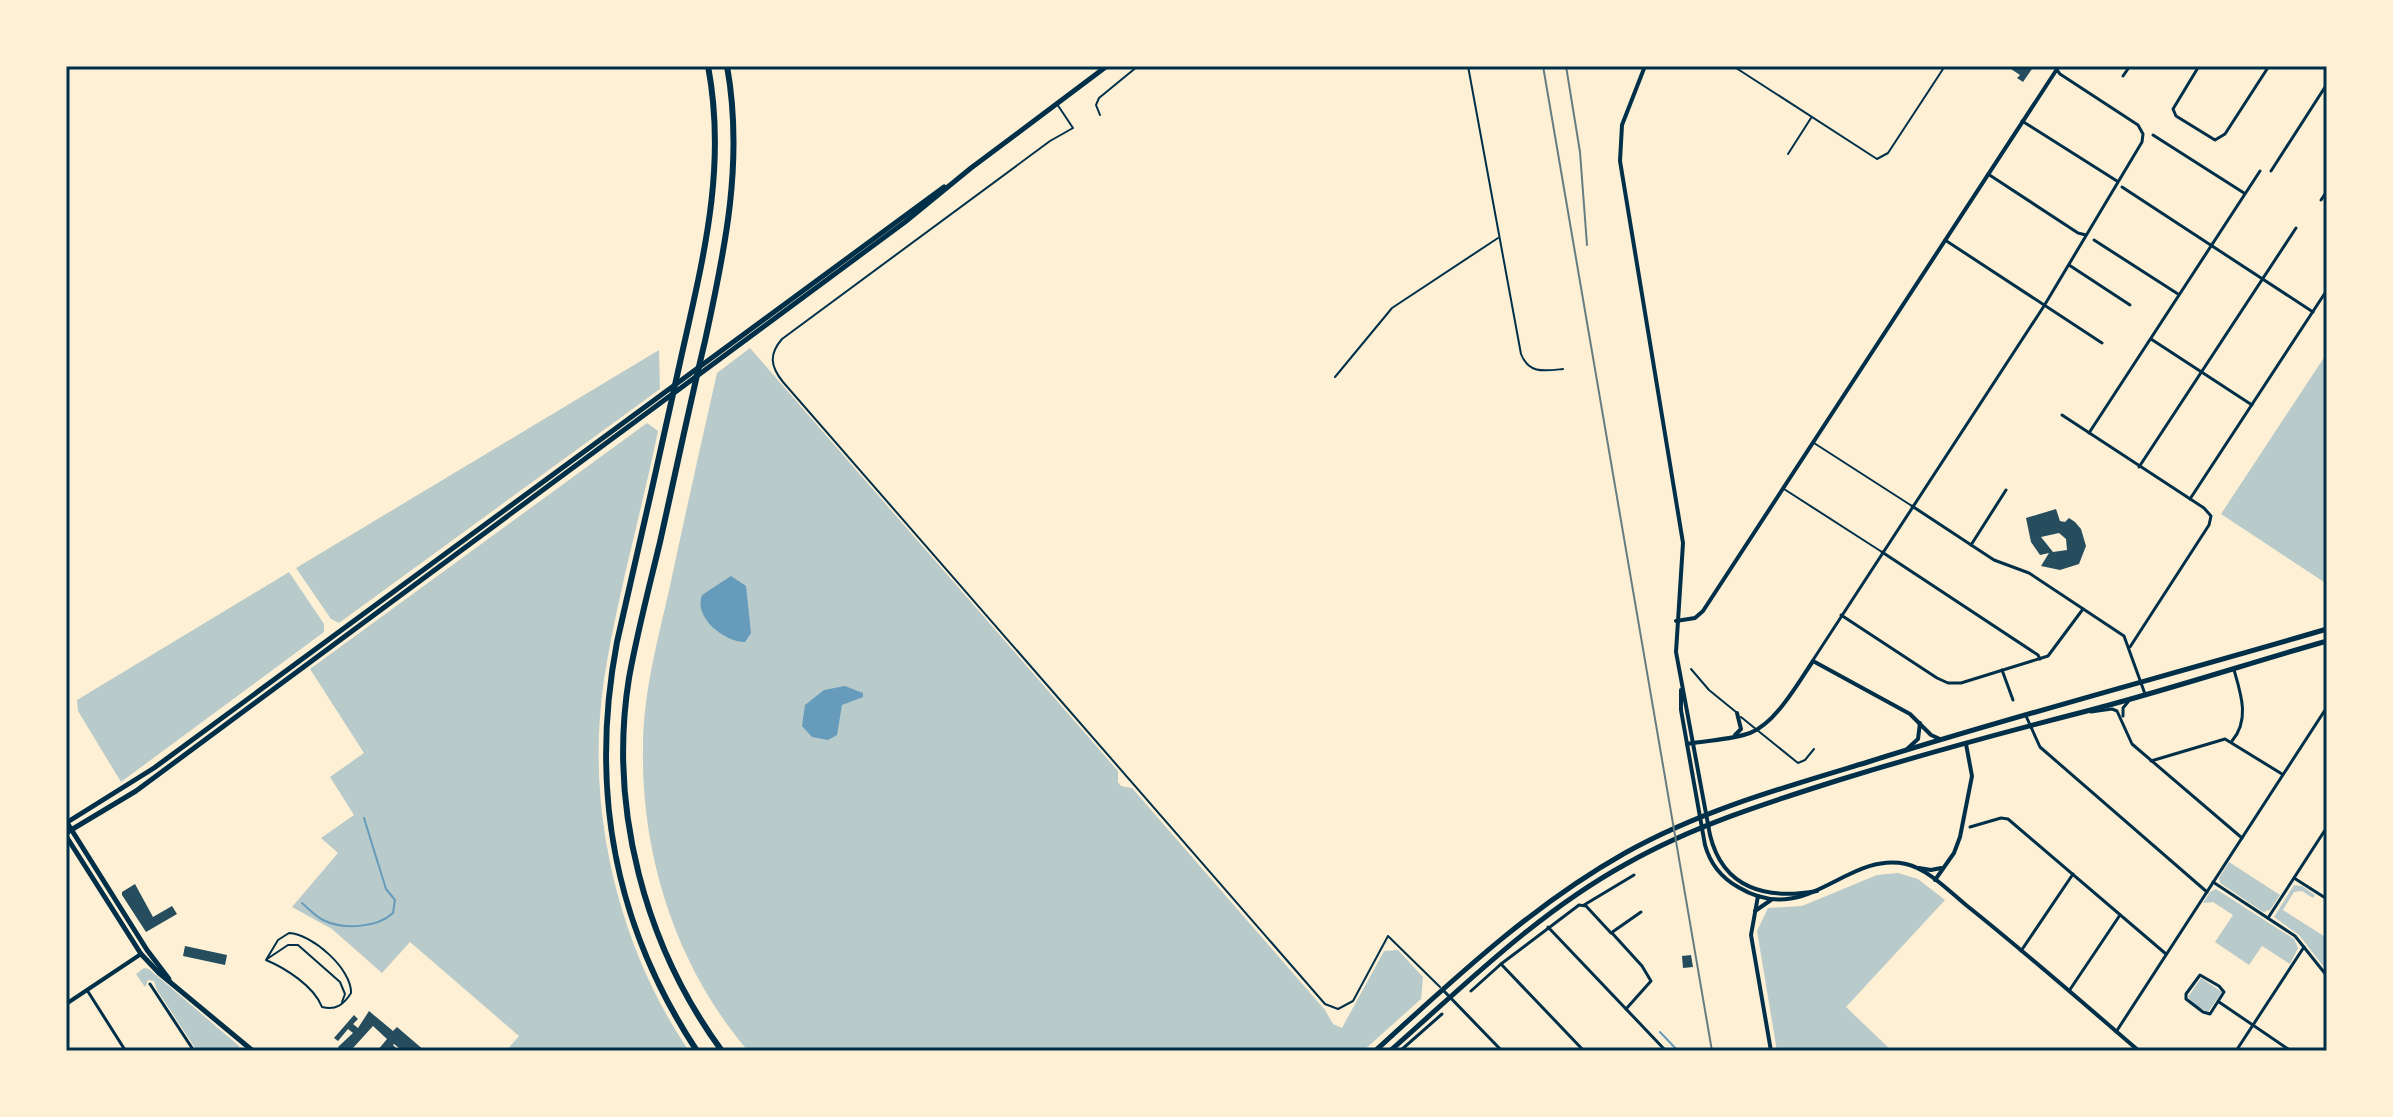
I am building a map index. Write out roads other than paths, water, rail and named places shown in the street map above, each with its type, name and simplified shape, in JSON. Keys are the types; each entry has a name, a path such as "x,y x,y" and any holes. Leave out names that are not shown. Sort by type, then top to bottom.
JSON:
{"highway":[{"path":"697,1051 659,986 628,907 612,843 605,750 615,653 701,272 713,205 715,122 708,66"},
{"path":"722,1051 698,1017 675,975 648,908 631,839 624,751 629,679 719,277 731,209 734,124 727,66"}],"main road":[{"path":"68,833 136,791 905,222 1107,66"},
{"path":"250,1050 170,979 159,973 68,833 66,822 175,752 902,215 971,168"},
{"path":"1375,1051 1499,940 1542,906 1597,870 1665,832 1710,812 1940,739 2327,629"},
{"path":"1390,1051 1504,948 1561,904 1617,868 1712,823 1965,742 2131,699 2327,641"}],"street":[{"path":"1645,66 1622,125 1620,161 1683,543 1676,652 1681,710 1703,839 1709,858 1728,880 1745,892 1793,895 1817,891"},
{"path":"2123,76 2130,66"},
{"path":"2199,66 2173,109 2176,116 2211,139 2219,139 2269,66"},
{"path":"1676,621 1701,614 2057,67"},
{"path":"1687,744 1756,730 1768,721 1791,693 2044,306 2142,142 2140,127 2059,74 2057,67"},
{"path":"2271,171 2327,84"},
{"path":"2022,121 2117,181"},
{"path":"2153,135 2245,194"},
{"path":"2089,433 2260,171"},
{"path":"1988,174 2078,233 2086,235"},
{"path":"2122,187 2313,312"},
{"path":"2321,200 2327,191"},
{"path":"2139,467 2296,228"},
{"path":"1945,240 2102,343"},
{"path":"2094,240 2179,295"},
{"path":"2069,265 2130,305"},
{"path":"2190,499 2327,290"},
{"path":"2151,339 2252,405"},
{"path":"2062,415 2211,516 2209,525 2130,647"},
{"path":"1971,545 2006,490"},
{"path":"1912,506 2004,565 2029,573 2124,636 2145,695"},
{"path":"1882,552 2040,659"},
{"path":"1841,615 1948,683 1961,683 2053,653 2083,609"},
{"path":"1813,661 1919,721 1931,735 1940,739"},
{"path":"2232,741 2242,724 2242,698 2233,668"},
{"path":"2002,670 2013,700"},
{"path":"1681,690 1686,701 1710,835 1719,862 1733,876 1760,894 1777,899"},
{"path":"2131,699 2123,708 2123,720 2130,742 2242,838"},
{"path":"2116,1032 2327,707"},
{"path":"2084,712 2114,709 2123,720"},
{"path":"1733,737 1741,729 1737,713"},
{"path":"2026,716 2040,747 2207,892"},
{"path":"1907,749 1921,733 1919,721"},
{"path":"2151,761 2225,739 2284,775"},
{"path":"1935,880 1960,837 1972,770 1965,742"},
{"path":"1970,827 2001,818 2008,819 2166,954"},
{"path":"2268,918 2327,827"},
{"path":"1755,911 1763,903 1801,898 1879,864 1892,863 1931,870 1946,864"},
{"path":"1912,866 1935,880 2139,1051"},
{"path":"2021,951 2073,874"},
{"path":"1471,991 1548,927 1578,906 1634,875"},
{"path":"2294,878 2327,899"},
{"path":"2213,882 2295,936 2327,976"},
{"path":"1760,894 1751,935 1771,1051"},
{"path":"1584,905 1651,980 1626,1009"},
{"path":"1611,933 1641,912"},
{"path":"2069,991 2121,914"},
{"path":"1548,927 1666,1051"},
{"path":"2236,1051 2305,946"},
{"path":"66,1004 144,952"},
{"path":"1501,964 1584,1051"},
{"path":"2202,975 2224,990 2219,1002 2208,1014 2189,1003 2186,995 2202,975"},
{"path":"150,984 194,1051"},
{"path":"87,990 125,1050"},
{"path":"1443,990 1502,1051"},
{"path":"2219,1002 2291,1051"},
{"path":"1400,1051 1442,1014"}],"lane":[{"path":"1100,115 1097,107 1099,98 1138,66"},
{"path":"1468,66 1522,357 1528,366 1536,370 1563,369"},
{"path":"1733,66 1873,158 1880,159 1888,153 1944,68 1937,66"},
{"path":"1056,103 1073,128 1050,141 782,339 772,354 772,367 1325,1004 1338,1009 1351,1004 1388,936 1443,990"},
{"path":"1788,154 1811,118"},
{"path":"1335,377 1392,308 1499,237"},
{"path":"1813,442 1912,506"},
{"path":"1783,488 1882,552"},
{"path":"1691,669 1709,690 1798,763 1803,762 1814,749"},
{"path":"289,933 296,934 321,947 351,983 351,993 341,1005 330,1009 322,1007 310,990 283,968 266,960 278,940 289,933"},
{"path":"266,960 288,945 298,945 340,982 345,994 341,1005"}],"water":[{"path":"731,576 746,586 751,633 745,642 720,633 706,620 700,604 702,595"},
{"path":"845,686 863,693 863,697 842,705 837,735 828,740 812,737 802,726 805,705 824,690"}],"waterway":[{"path":"302,903 320,918 340,925 360,926 378,922 393,913 395,900 386,889 364,818"},
{"path":"1660,1032 1678,1051"}],"railway":[{"path":"1543,66 1712,1051"},
{"path":"1566,66 1580,152 1587,245"}]}
